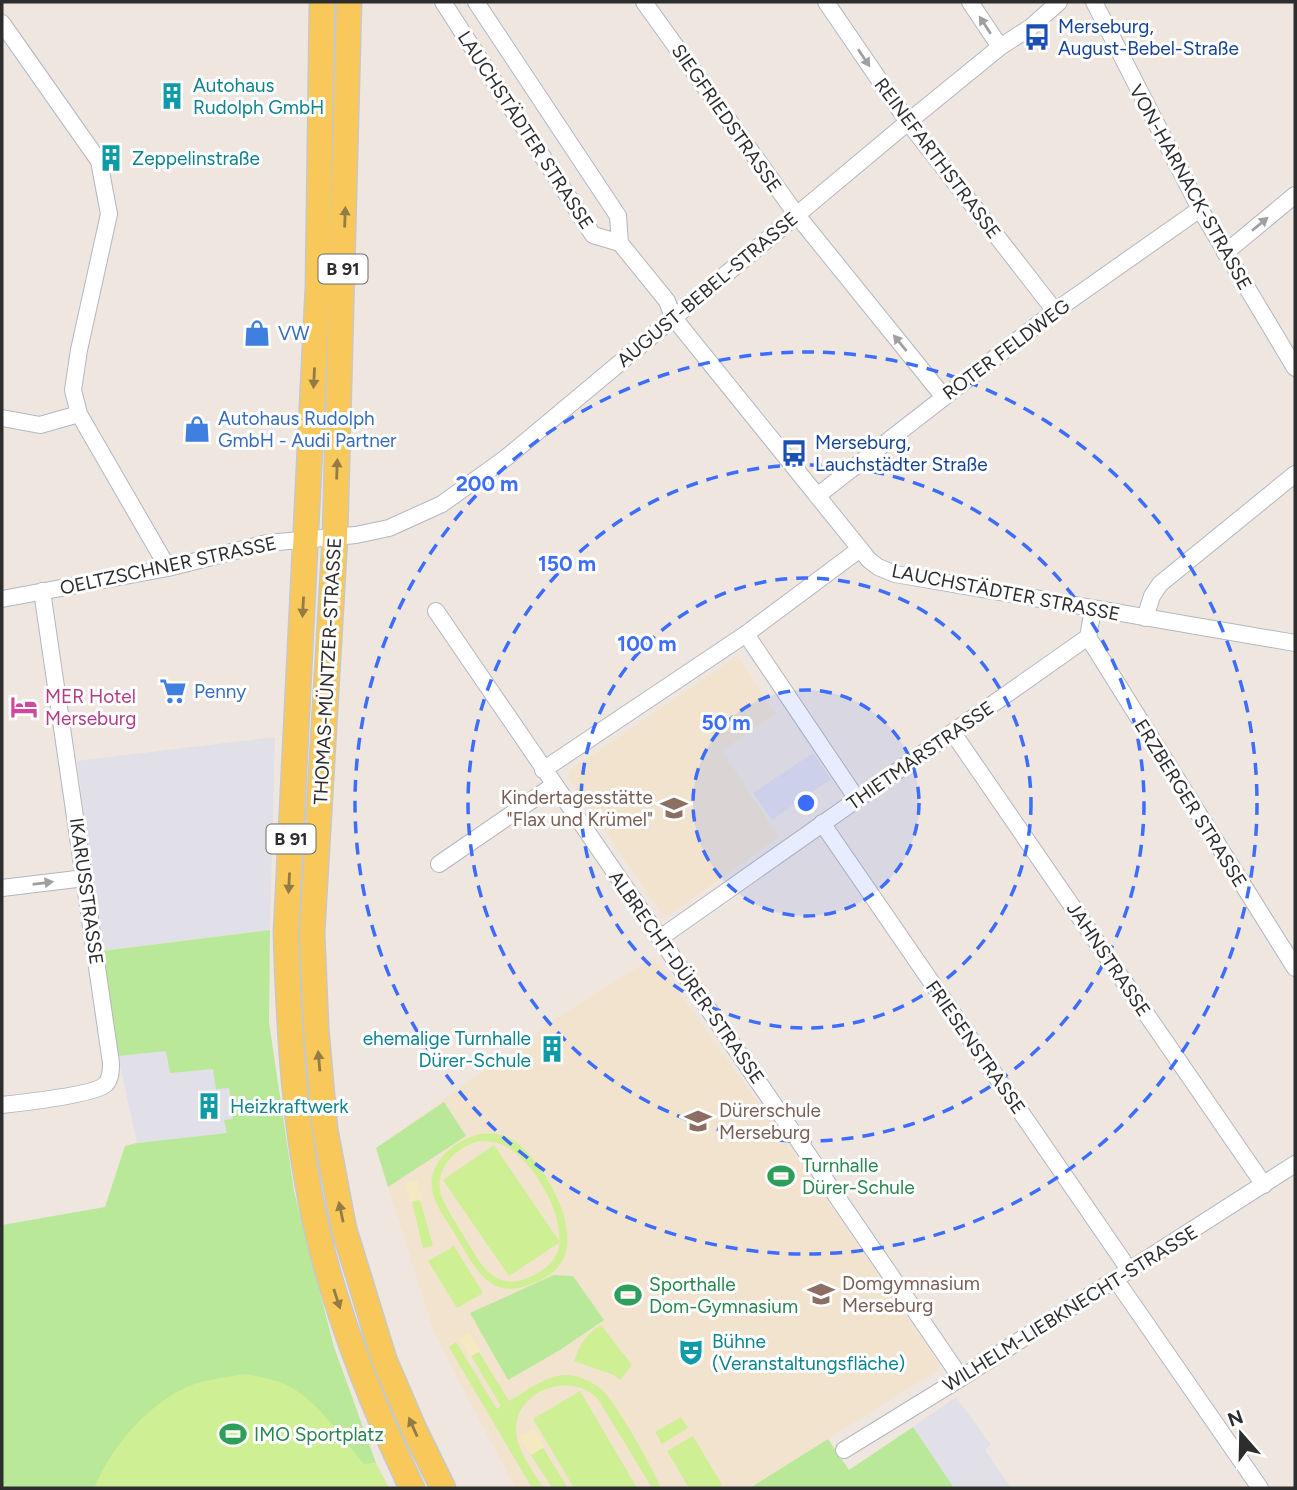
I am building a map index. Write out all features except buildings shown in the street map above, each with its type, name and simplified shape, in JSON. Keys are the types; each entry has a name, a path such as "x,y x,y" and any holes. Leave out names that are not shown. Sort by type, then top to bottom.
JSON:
{"main road":[{"name":"THOMAS-MÜNTZER-STRASSE","path":"322,2 318,286 286,933 289,1033 302,1139 318,1234 360,1368 387,1438 412,1488"},
{"name":"THOMAS-MÜNTZER-STRASSE","path":"349,2 335,537 312,933 316,1027 325,1129 344,1229 384,1359 443,1488"}],"street":[{"name":"LAUCHSTÄDTER STRASSE","path":"443,2 593,235 620,243 667,301 673,317 860,549 878,567 895,574 1295,643"},
{"name":"LAUCHSTÄDTER STRASSE","path":"476,2 618,216 620,243"},
{"name":"SIEGFRIEDSTRASSE","path":"644,2 796,215 943,397"},
{"name":"REINEFARTHSTRASSE","path":"826,2 908,122 1055,311"},
{"path":"970,2 1000,47"},
{"name":"AUGUST-BEBEL-STRASSE","path":"335,537 389,528 452,497 506,457 908,122 1000,47 1031,27 1059,2"},
{"name":"VON-HARNACK-STRASSE","path":"1094,2 1200,209 1295,368"},
{"path":"2,23 99,161 109,214 79,350 73,390 79,414 168,568"},
{"path":"1225,253 1295,195"},
{"name":"ROTER FELDWEG","path":"817,496 1055,311 1200,209"},
{"path":"2,418 40,425 79,414"},
{"path":"1146,618 1152,596 1160,584 1295,474"},
{"name":"OELTZSCHNER STRASSE","path":"2,599 168,568 281,540 335,537"},
{"path":"543,770 746,634 860,549"},
{"name":"IKARUSSTRASSE","path":"2,1105 99,1088 106,1084 111,1076 85,878 42,592"},
{"path":"1087,637 1093,609"},
{"name":"ALBRECHT-DÜRER-STRASSE","path":"436,611 961,1378"},
{"path":"746,634 857,799"},
{"name":"THIETMARSTRASSE","path":"660,938 1087,637"},
{"name":"ERZBERGER STRASSE","path":"1087,637 1295,968"},
{"name":"JAHNSTRASSE","path":"953,733 1264,1185"},
{"path":"439,864 554,785"},
{"name":"FRIESENSTRASSE","path":"822,823 1130,1271"},
{"path":"2,888 85,878"},
{"name":"WILHELM-LIEBKNECHT-STRASSE","path":"844,1450 1116,1280 1295,1164"},
{"path":"1116,1280 1260,1488"}],"shaded area":[{"name":"Kindertagesstätte \"Flax und Krümel\"","path":"737,656 776,714 722,751 779,837 665,918 568,778 571,769"},
{"path":"275,737 270,930 102,951 77,761"},
{"path":"813,753 831,779 772,820 753,793"},
{"path":"654,957 817,1185 939,1364 938,1370 750,1488 515,1488 434,1333 376,1148 558,1017"},
{"path":"167,1050 213,1069 229,1088 233,1119 228,1133 137,1143 118,1056"},
{"path":"956,1397 991,1445 985,1450 1011,1488 954,1488 913,1427"}],"green space":[{"path":"270,930 269,1022 294,1191 334,1347 376,1463 364,1465 311,1403 195,1384 173,1396 132,1429 94,1488 2,1488 2,1225 105,1207 125,1146 227,1133 224,1120 233,1119 229,1088 216,1089 213,1069 170,1073 166,1051 118,1056 102,951"},
{"path":"444,1102 466,1136 388,1187 376,1148"},
{"path":"492,1134 511,1139 535,1162 557,1197 564,1217 566,1253 552,1273 535,1283 504,1288 484,1278 469,1259 437,1205 432,1183 437,1164 451,1148 470,1137","holes":["478,1141 502,1144 528,1165 545,1189 551,1203 559,1229 559,1241 494,1145 443,1180 509,1276 560,1242 555,1258 534,1275 508,1282 490,1273 475,1255 445,1205 440,1186 443,1169 461,1149"]},
{"path":"420,1200 433,1246 423,1248 412,1202"},
{"path":"454,1246 483,1293 457,1308 428,1261"},
{"path":"554,1275 573,1276 604,1320 560,1350 508,1380 470,1313"},
{"path":"601,1325 632,1365 620,1380 614,1375 574,1361 584,1340"},
{"path":"456,1342 497,1409 501,1406 471,1356 479,1352 509,1401 556,1376 579,1377 598,1387 625,1422 661,1488 652,1488 598,1399 574,1386 561,1386 547,1388 535,1395 518,1415 516,1429 519,1445 543,1488 532,1488 449,1347"},
{"name":"IMO Sportplatz","path":"244,1374 276,1381 298,1391 328,1420 364,1464 376,1463 389,1488 94,1488 122,1441 134,1426 163,1401 195,1384"},
{"path":"580,1391 637,1488 574,1488 533,1419"},
{"path":"681,1417 688,1428 662,1444 655,1432"},
{"path":"913,1427 954,1488 750,1488 828,1439 849,1470"},
{"path":"693,1436 722,1485 716,1488 689,1488 667,1451"},
{"path":"543,1448 568,1488 552,1488 531,1455"}],"sand":[{"path":"417,1180 422,1199 410,1202 405,1183"},
{"path":"469,1333 480,1351 470,1357 459,1339"},
{"path":"534,1428 545,1447 531,1455 520,1437"}],"place":[{"name":"Merseburg, August-Bebel-Straße","path":"1037,37"},
{"name":"Autohaus Rudolph GmbH","path":"172,96"},
{"name":"Zeppelinstraße","path":"111,158"},
{"name":"VW","path":"257,333"},
{"name":"Autohaus Rudolph GmbH - Audi Partner","path":"197,429"},
{"name":"Merseburg, Lauchstädter Straße","path":"794,453"},
{"name":"Penny","path":"173,691"},
{"name":"MER Hotel Merseburg","path":"24,707"},
{"name":"Kindertagesstätte \"Flax und Krümel\"","path":"674,808"},
{"name":"ehemalige Turnhalle Dürer-Schule","path":"552,1049"},
{"name":"Heizkraftwerk","path":"209,1106"},
{"name":"Dürerschule Merseburg","path":"698,1121"},
{"name":"Turnhalle Dürer-Schule","path":"781,1176"},
{"name":"Domgymnasium Merseburg","path":"821,1294"},
{"name":"Sporthalle Dom-Gymnasium","path":"628,1295"},
{"name":"Bühne (Veranstaltungsfläche)","path":"691,1352"},
{"name":"IMO Sportplatz","path":"233,1434"}]}
